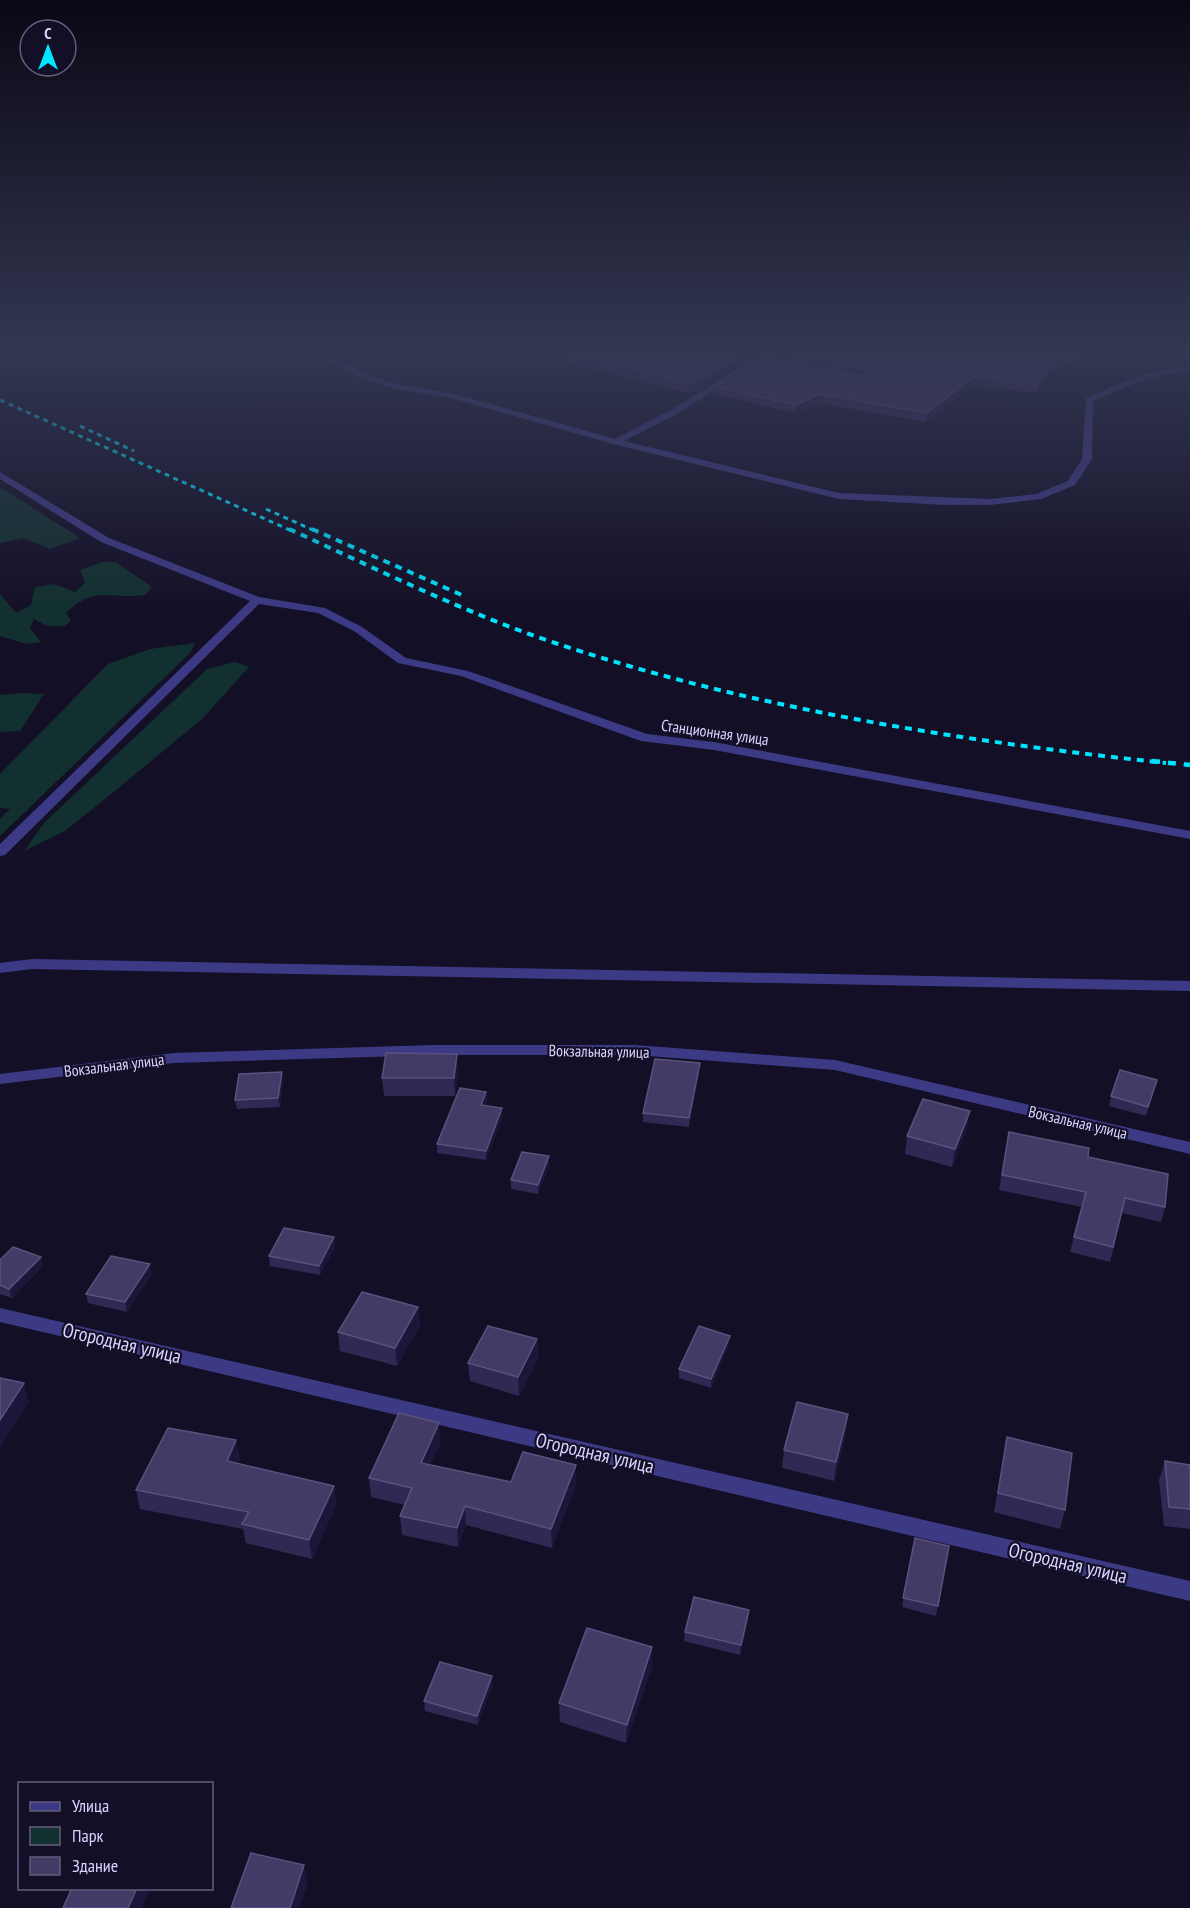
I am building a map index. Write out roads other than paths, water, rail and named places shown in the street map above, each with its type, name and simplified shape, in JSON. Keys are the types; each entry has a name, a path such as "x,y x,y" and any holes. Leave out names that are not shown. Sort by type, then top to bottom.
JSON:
{"street":[{"path":"595,436 839,496 990,502 1038,497 1072,483 1087,459 1088,436"},
{"path":"616,442 628,436"},
{"name":"Станционная улица","path":"0,475 105,540 257,600 321,610 358,629 402,661 464,673 645,738 714,746 1190,835"},
{"path":"0,852 257,600"},
{"path":"0,968 44,964 1190,986"},
{"name":"Вокзальная улица","path":"0,1079 174,1058 434,1050 635,1050 835,1065 1190,1148"},
{"name":"Огородная улица","path":"0,1315 1190,1591"}],"railway":[{"path":"80,436 292,531"},
{"path":"102,436 134,451"},
{"path":"266,509 315,531"},
{"path":"289,529 408,584 529,634 685,681 844,717 924,731 1166,763"},
{"path":"312,529 464,596"},
{"path":"1152,761 1190,765"}]}
